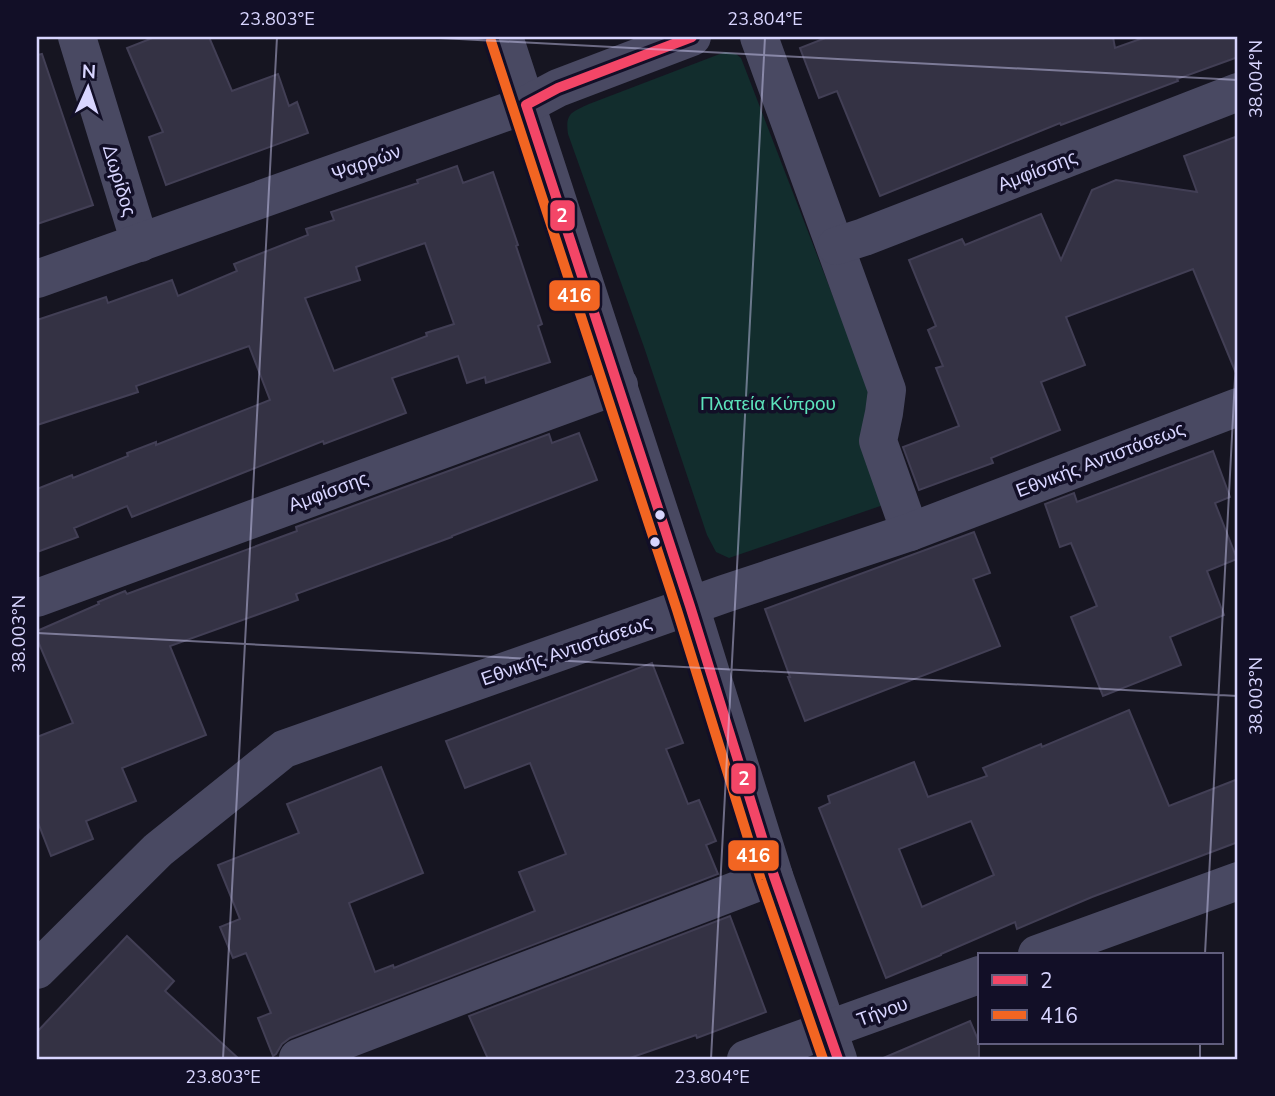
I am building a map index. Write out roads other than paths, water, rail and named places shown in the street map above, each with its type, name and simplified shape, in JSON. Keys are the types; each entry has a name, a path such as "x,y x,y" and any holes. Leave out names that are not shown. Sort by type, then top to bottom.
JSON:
{"street":[{"name":"Δωρίδος","path":"77,37 140,243"},
{"path":"504,37 619,384 774,876 833,1045"},
{"name":"Ψαρρών","path":"37,279 526,104 558,88 692,37"},
{"path":"758,37 887,390 878,441 910,532"},
{"name":"Αμφίσσης","path":"836,246 1238,92"},
{"name":"Αμφίσσης","path":"37,597 619,384"},
{"name":"Εθνικής Αντιστάσεως","path":"37,970 158,850 284,749 690,606 910,532 1238,407"},
{"path":"298,1058 774,876"},
{"path":"1040,953 1238,881"},
{"name":"Τήνου","path":"746,1059 833,1045 978,975"}],"park label":[{"name":"Πλατεία Κύπρου","path":"768,403"}]}
